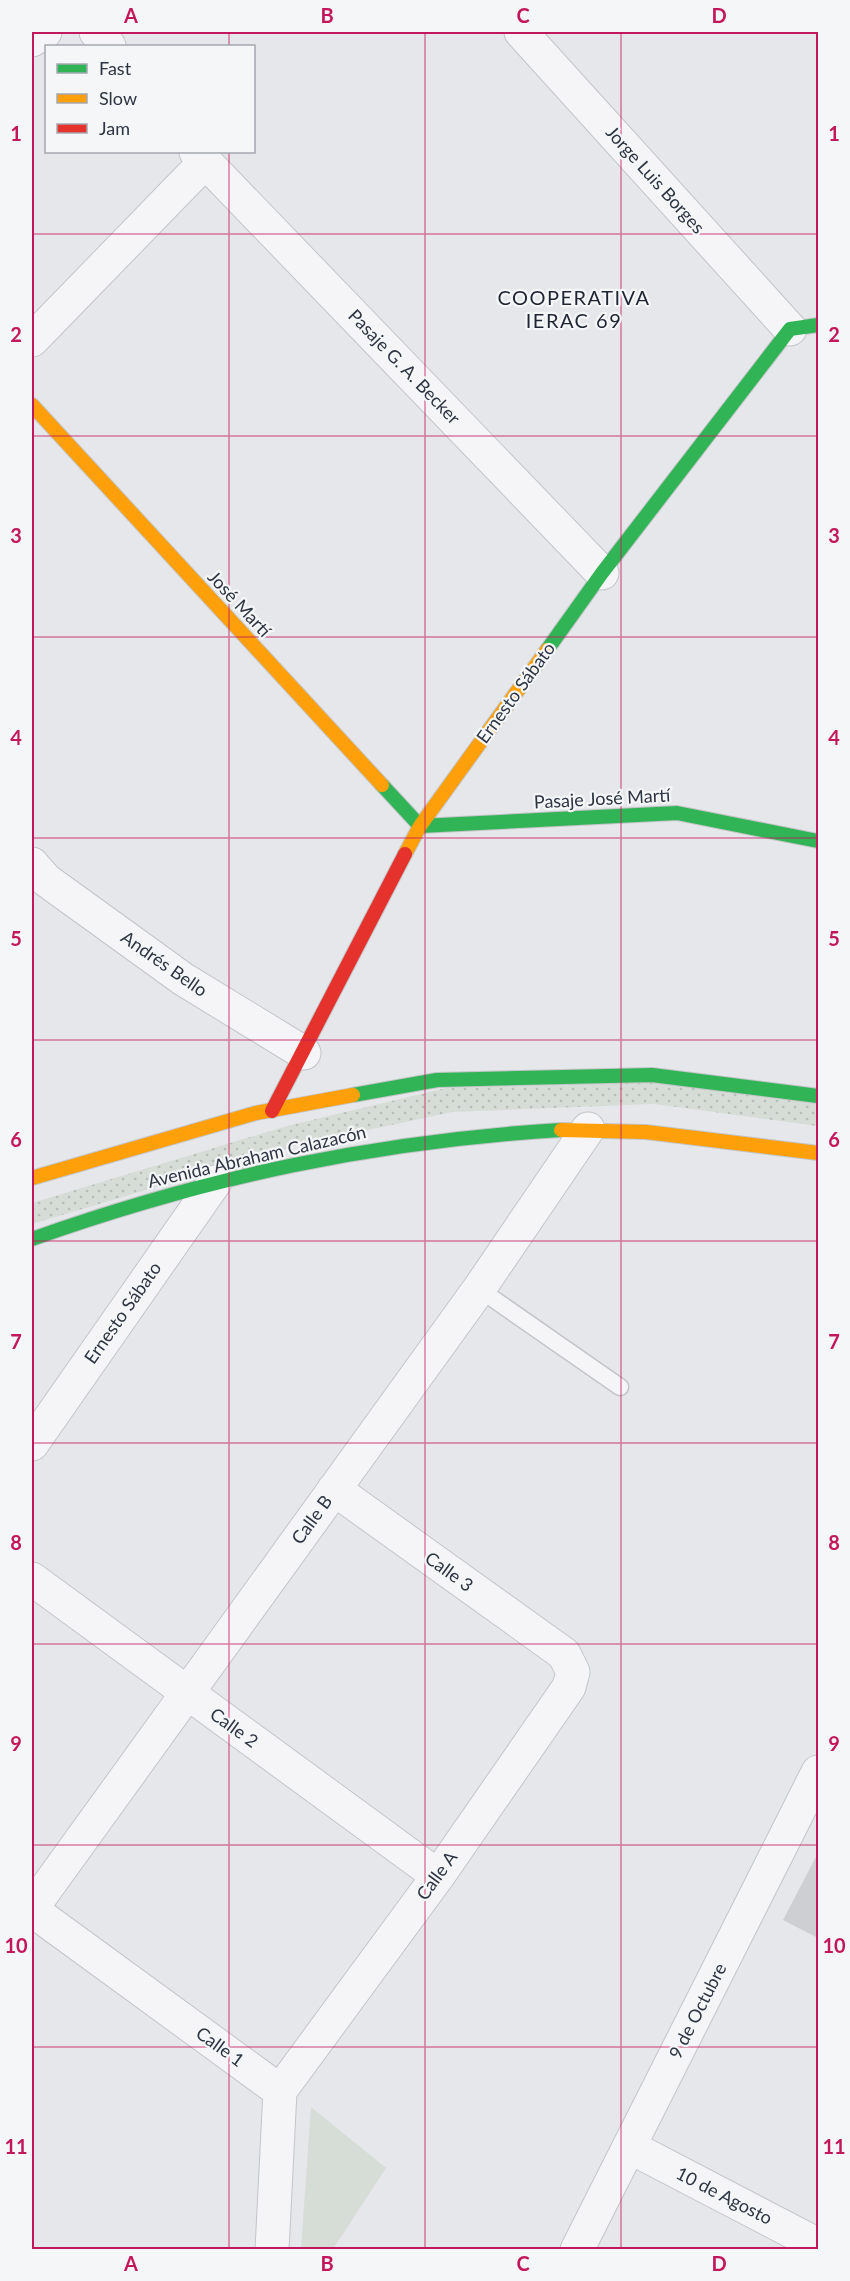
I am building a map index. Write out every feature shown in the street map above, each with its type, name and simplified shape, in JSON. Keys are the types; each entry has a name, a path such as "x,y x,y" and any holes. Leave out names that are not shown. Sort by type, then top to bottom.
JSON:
{"street":[{"path":"32,40 45,32"},
{"path":"96,32 108,45"},
{"name":"Jorge Luis Borges","path":"520,32 804,327"},
{"path":"32,340 201,157"},
{"name":"Pasaje G. A. Becker","path":"201,157 602,573"},
{"name":"Ernesto Sábato","path":"272,1111 420,826 602,573 804,327"},
{"name":"José Martí","path":"32,405 420,826"},
{"name":"Pasaje José Martí","path":"420,826 677,813 819,841"},
{"name":"Andrés Bello","path":"32,864 46,880 183,979 304,1053"},
{"name":"Avenida Abraham Calazacón","path":"32,1178 272,1111 437,1080 652,1075 819,1096"},
{"name":"Avenida Abraham Calazacón","path":"32,1239 77,1222 215,1182 337,1153 441,1138 588,1129 819,1153"},
{"name":"Calle B","path":"32,1909 478,1289 588,1129"},
{"name":"Ernesto Sábato","path":"32,1444 215,1182"},
{"name":"Calle 3","path":"334,1489 564,1654"},
{"name":"Calle 2","path":"32,1579 186,1694 438,1876"},
{"name":"Calle A","path":"280,2091 438,1876 569,1687 573,1672 564,1654"},
{"name":"9 de Octubre","path":"577,2250 819,1772"},
{"name":"Calle 1","path":"32,1909 280,2091"},
{"path":"272,2250 280,2091"},
{"name":"10 de Agosto","path":"630,2147 819,2245"}],"lane":[{"path":"478,1289 620,1386"}],"shaded area":[{"path":"655,1082 818,1102 818,1126 654,1104 452,1112 294,1146 32,1224 32,1203 287,1126 446,1088"},
{"path":"311,2107 386,2168 333,2249 301,2249"}],"building":[{"path":"818,1853 818,1938 783,1920"}],"traffic: fast":[{"path":"547,650 602,573 790,329 818,325"},
{"path":"382,785 420,826 677,813 818,841"},
{"path":"353,1095 437,1080 652,1075 818,1096"},
{"path":"32,1239 162,1197 292,1165 425,1143 561,1130"}],"traffic: slow":[{"path":"32,405 382,785"},
{"path":"405,854 420,826 547,650"},
{"path":"32,1178 256,1113 353,1095"},
{"path":"561,1130 646,1132 818,1153"}],"traffic: jam":[{"path":"272,1111 405,854"}],"district":[{"name":"COOPERATIVA IERAC 69","path":"574,310"}]}
